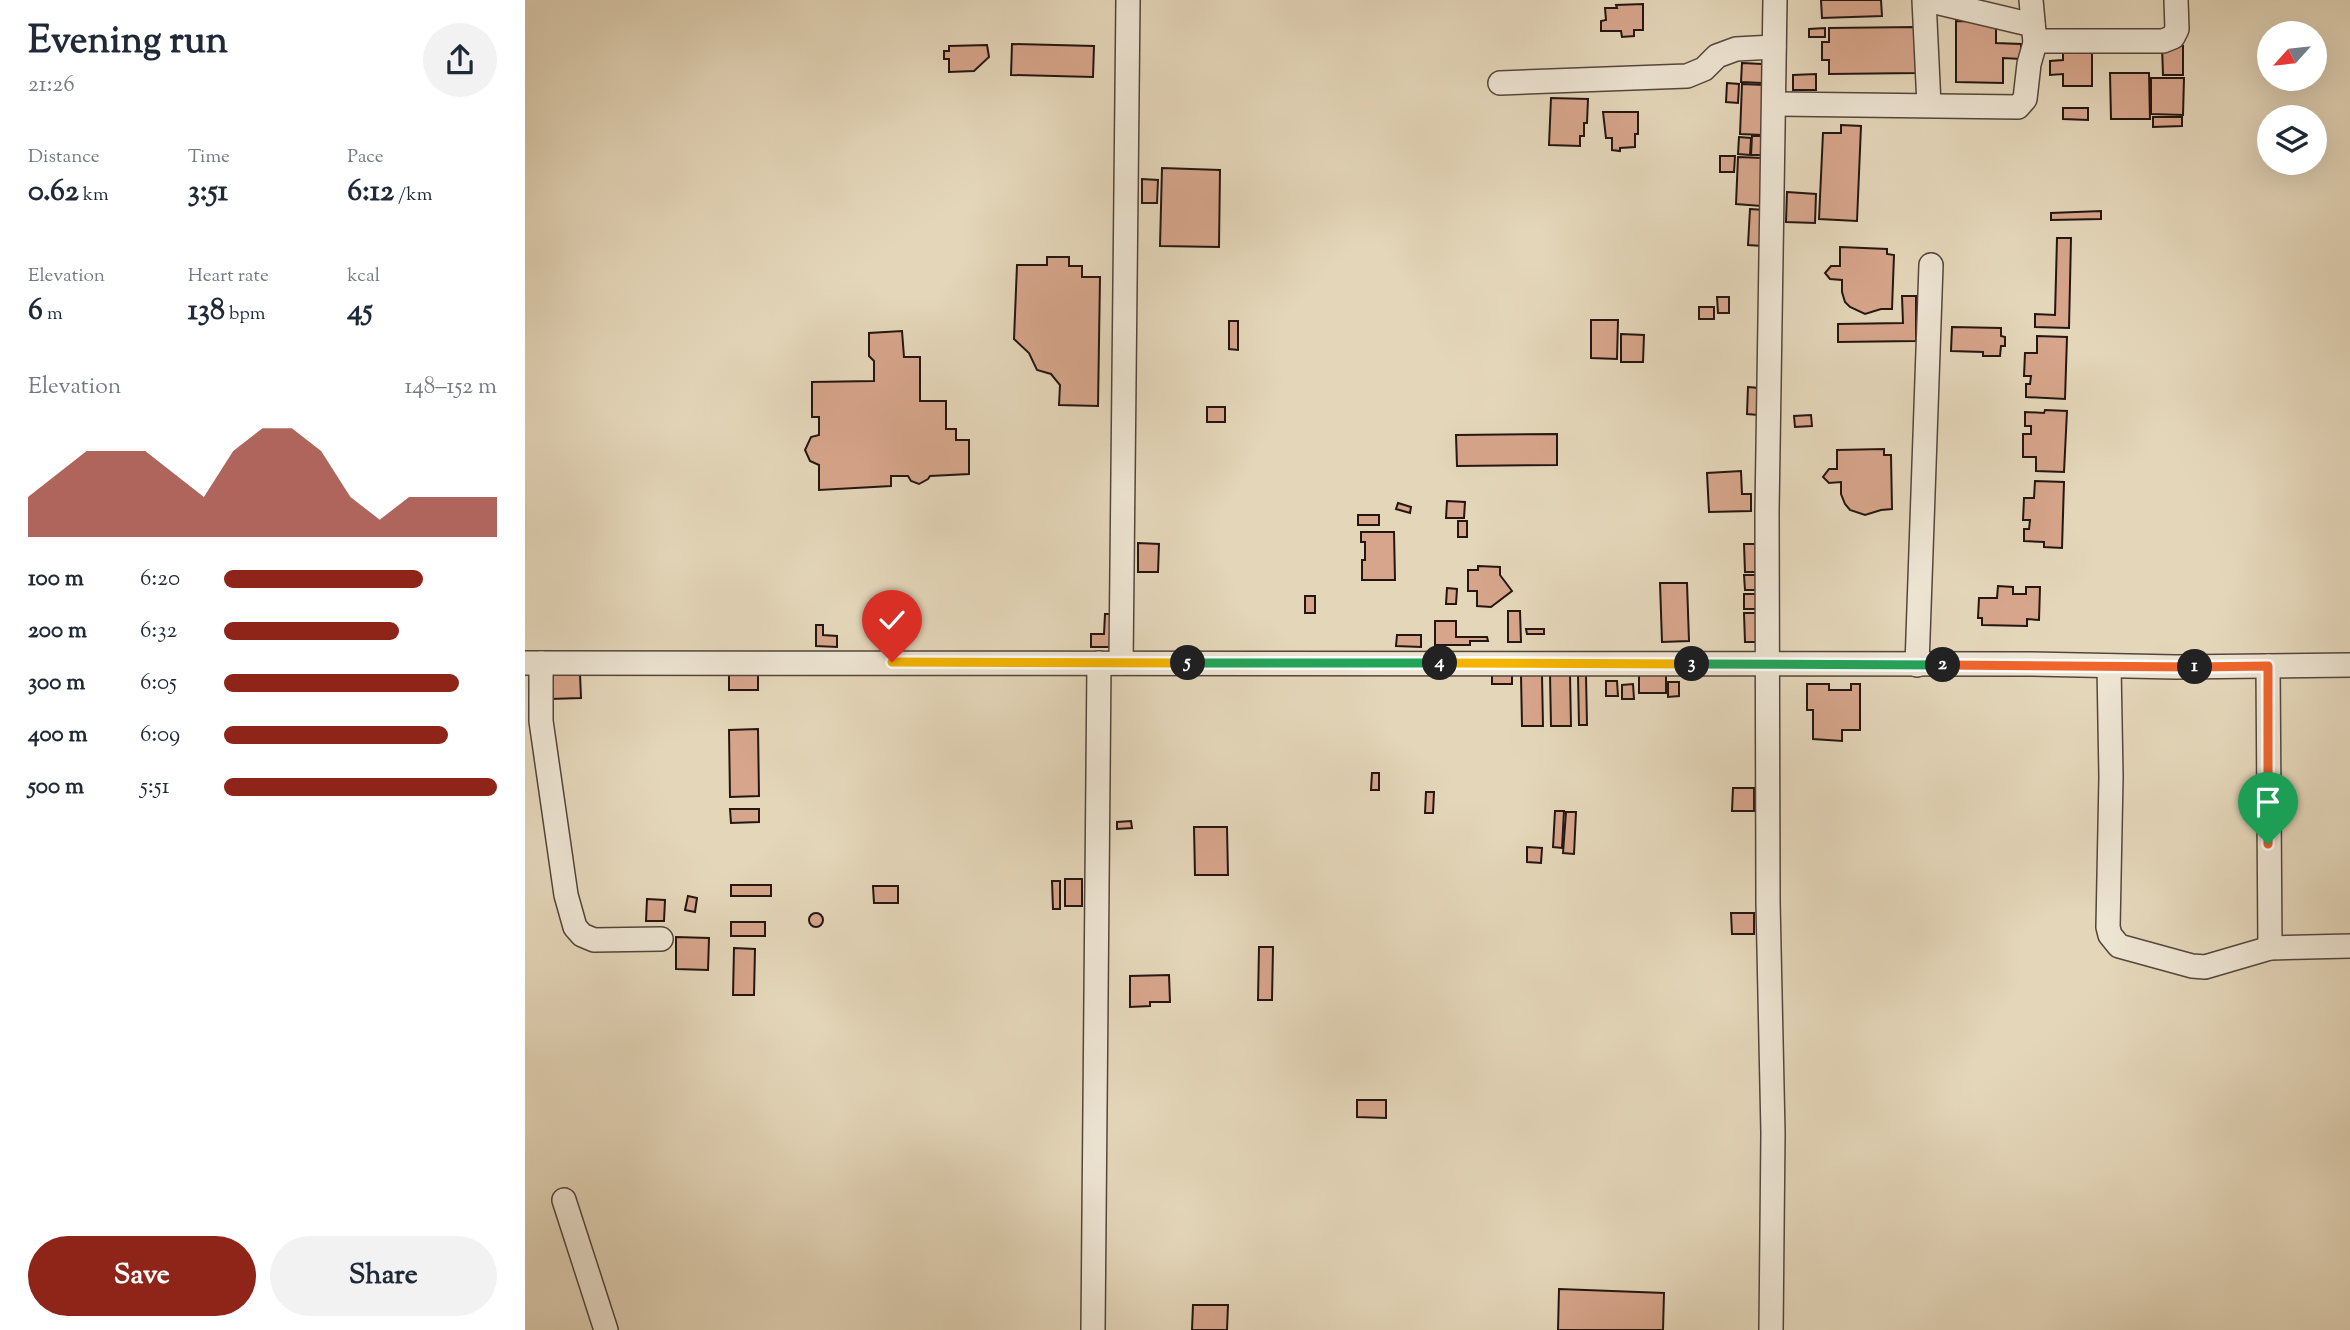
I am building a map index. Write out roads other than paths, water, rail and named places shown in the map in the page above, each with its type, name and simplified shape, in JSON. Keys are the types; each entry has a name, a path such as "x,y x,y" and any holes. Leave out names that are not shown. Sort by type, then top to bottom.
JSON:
{"street":[{"path":"1093,1330 1128,0"},
{"path":"1771,1330 1773,1133 1768,902 1767,512 1775,0"},
{"path":"1929,105 1926,0 2034,34 2040,41 2163,41 2173,37 2177,29 2176,0"},
{"path":"1774,104 2018,107 2025,99 2034,34 2031,0"},
{"path":"1500,83 1687,76 1704,69 1717,56 1736,49 1774,47"},
{"path":"1917,665 1931,265"},
{"path":"661,939 594,940 582,935 575,927 566,895 533,663 2350,665"},
{"path":"2109,666 2110,935 2119,946 2192,966 2206,967 2270,948 2350,946"},
{"path":"2268,666 2270,948"},
{"path":"564,1200 606,1330"}]}
